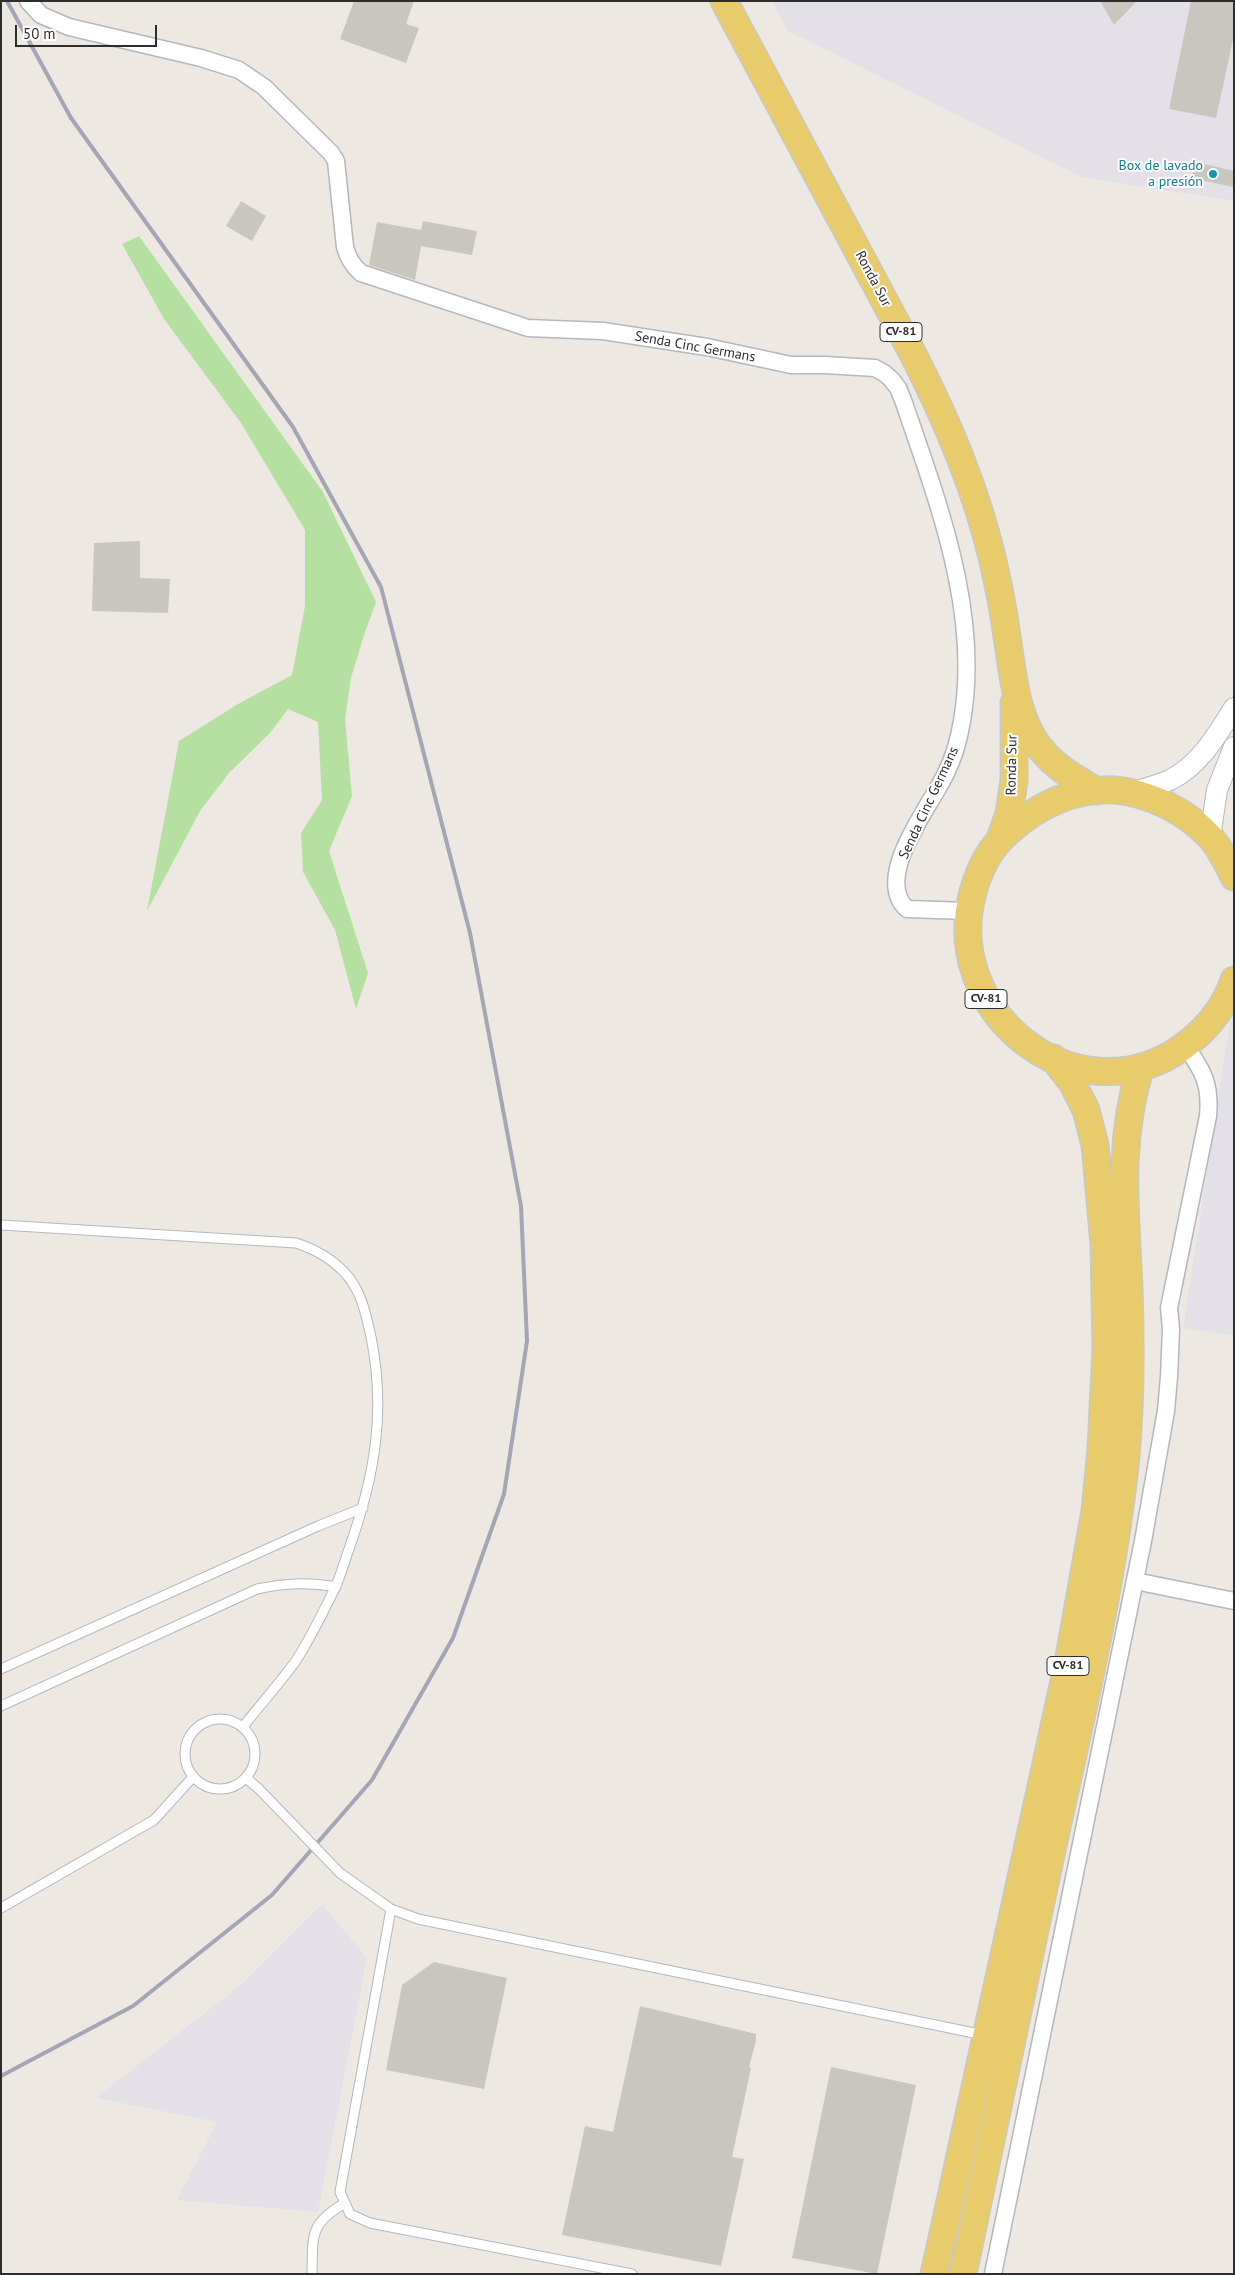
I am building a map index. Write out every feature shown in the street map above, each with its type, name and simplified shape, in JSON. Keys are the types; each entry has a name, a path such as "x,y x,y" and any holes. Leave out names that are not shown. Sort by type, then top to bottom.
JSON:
{"main road":[{"name":"Ronda Sur","path":"724,1 914,356 958,448 979,508 1000,594 1014,687 1012,731 1014,781 1009,814 999,840"},
{"name":"Ronda Sur","path":"1014,687 1032,736 1043,754 1077,780 1096,790"},
{"name":"CV-81","path":"1225,857 1175,809 1134,793 1096,790 1060,798 1027,815 999,840 978,873 968,911 968,948 977,983 991,1007 996,1015 1022,1040 1053,1058 1079,1068 1100,1071 1140,1069 1158,1062 1185,1045 1200,1033 1223,1006 1234,980"},
{"name":"CV-81","path":"934,2274 1068,1663 1095,1511 1101,1449 1106,1349 1104,1244 1096,1155 1086,1110 1073,1084 1053,1058"},
{"name":"CV-81","path":"963,2274 1091,1673 1115,1536 1125,1465 1130,1383 1124,1178 1125,1146 1127,1119 1140,1069"}],"street":[{"name":"Senda Cinc Germans","path":"28,1 41,15 52,22 94,34 201,58 239,70 264,87 331,153 336,161 345,247 354,267 362,273 528,328 603,331 707,347 791,365 861,366 875,368 884,373 898,388 903,400 945,524 957,574 965,641 966,699 959,738 945,775 903,850 897,884 902,904 907,909 968,911"},
{"path":"1134,793 1171,779 1194,763 1216,738 1234,708"},
{"path":"1225,857 1217,790 1234,746"},
{"path":"994,2274 1135,1581 1166,1411 1170,1377 1170,1299 1208,1116 1210,1097 1201,1068 1185,1045"},
{"path":"1135,1581 1234,1601"}],"lane":[{"path":"1,1225 296,1243 313,1249 330,1260 345,1272 357,1290 366,1313 377,1367 377,1445 363,1508 336,1587 296,1660 243,1727"},
{"path":"1,1669 318,1526 363,1508"},
{"path":"1,1706 257,1589 287,1583 311,1583 336,1587"},
{"path":"221,1718 233,1721 243,1727 250,1736 255,1752 252,1768 246,1778 236,1785 225,1789 213,1789 202,1785 186,1767 184,1756 186,1744 191,1733 199,1725 221,1718"},
{"path":"1,1908 154,1820 193,1777"},
{"path":"246,1778 259,1789 340,1873 391,1909 418,1919 987,2036"},
{"path":"391,1909 340,2192 350,2214 370,2222 632,2274"},
{"path":"312,2274 315,2228 325,2215 345,2203"}],"shaded area":[{"path":"772,1 1234,1 1234,201 1082,177 788,31"},
{"path":"1234,995 1234,1336 1183,1328"},
{"path":"322,1904 367,1958 318,2212 177,2200 217,2122 96,2098 242,1984"}],"green space":[{"path":"139,236 323,492 376,602 351,678 345,719 352,796 329,851 368,973 356,1009 335,930 303,872 301,833 322,800 318,722 288,709 270,733 229,773 200,811 147,911 179,741 238,704 292,675 305,606 305,530 241,423 164,319 122,244"}],"building":[{"path":"354,1 414,1 406,24 419,28 406,63 340,39"},
{"path":"1100,1 1137,1 1114,25"},
{"path":"1191,1 1234,1 1234,35 1216,118 1169,109"},
{"name":"Box de lavado a presión","path":"1195,162 1234,171 1234,187 1191,178"},
{"path":"241,201 266,216 252,241 226,226"},
{"path":"423,221 477,231 472,255 421,246 415,280 369,265 377,222 421,230"},
{"path":"140,541 140,578 170,579 168,613 92,611 94,543"},
{"path":"434,1962 507,1978 484,2089 386,2070 402,1985"},
{"path":"640,2006 756,2034 749,2067 751,2068 732,2157 744,2159 721,2266 562,2235 585,2126 613,2132"},
{"path":"831,2067 916,2085 877,2274 792,2258"}],"railway":[{"path":"1,2076 133,2006 272,1895 372,1780 453,1638 504,1494 527,1341 521,1206 470,933 381,587 293,427 71,118 7,1"}],"place":[{"name":"Box de lavado a presión","path":"1213,174"}]}
